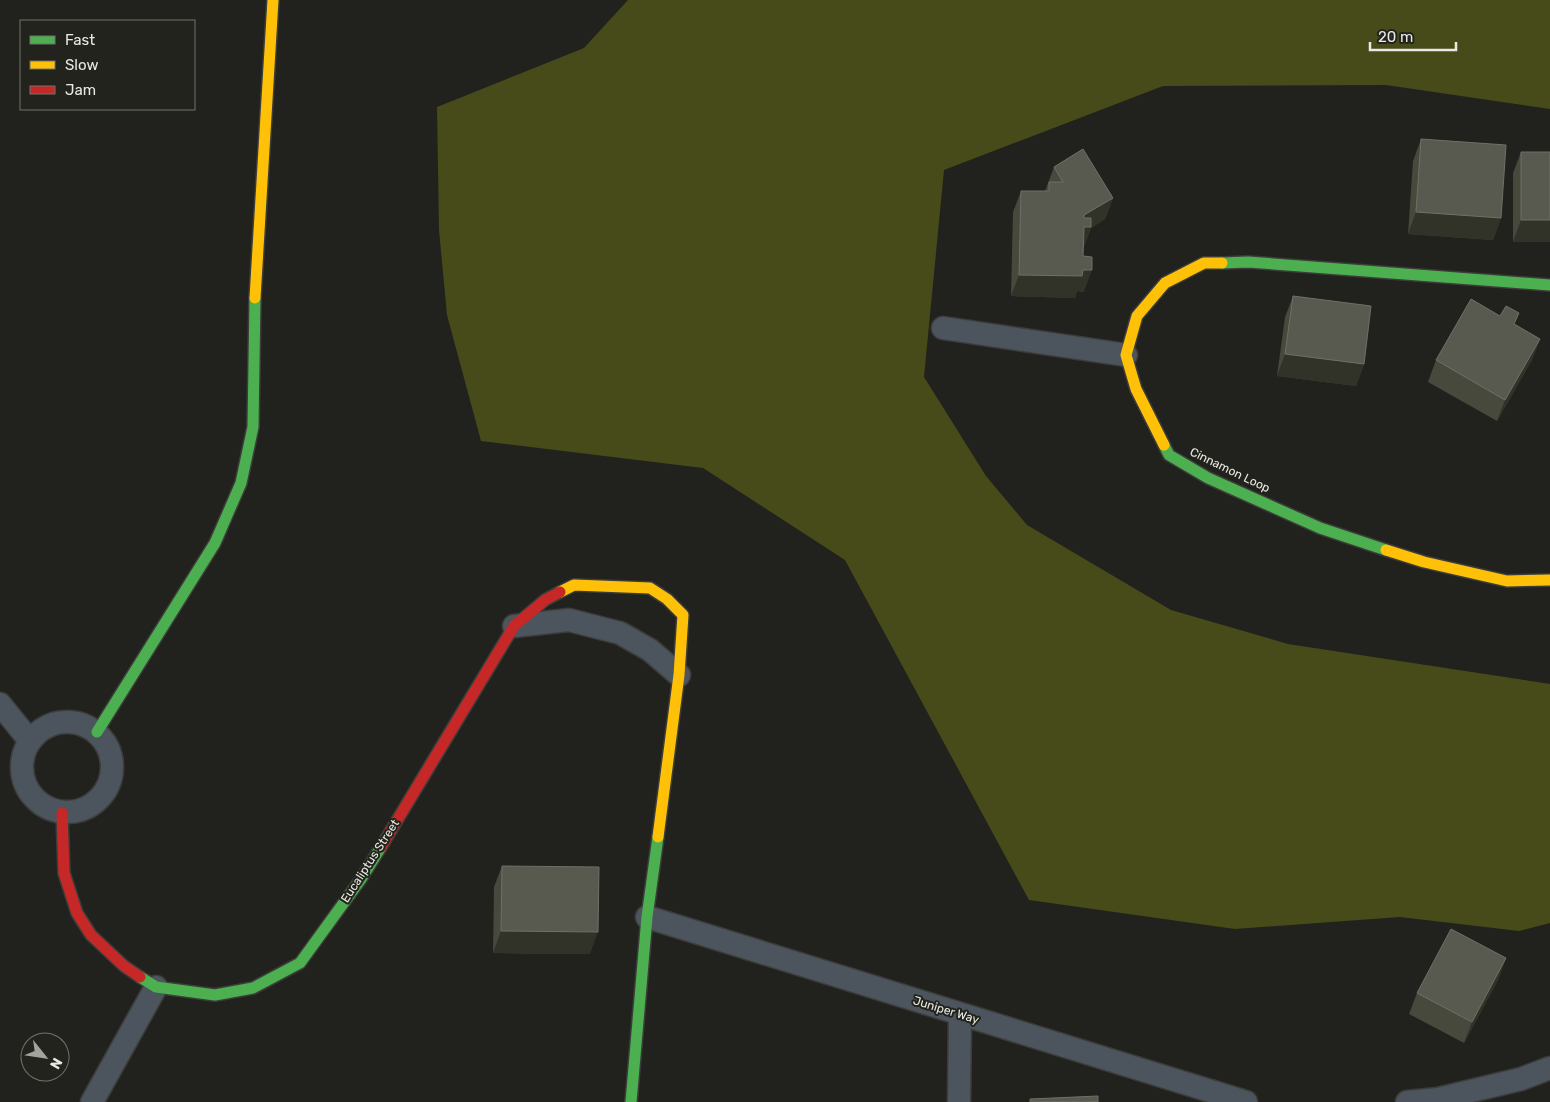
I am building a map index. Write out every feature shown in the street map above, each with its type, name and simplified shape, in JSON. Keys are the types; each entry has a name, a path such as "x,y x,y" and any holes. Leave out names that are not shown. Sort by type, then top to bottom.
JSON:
{"street":[{"path":"96,732 215,543 241,483 253,427 254,321 273,0"},
{"path":"943,328 1126,355 1137,316 1165,284 1204,263 1248,262 1550,285"},
{"name":"Cinnamon Loop","path":"1126,355 1136,389 1169,455 1208,478 1320,528 1424,562 1507,581 1550,580"},
{"name":"Eucaliptus Street","path":"156,987 215,995 253,988 300,963 361,878 514,626 545,600 574,585 650,588 667,599 684,615 679,675 647,917 631,1102"},
{"path":"514,626 569,620 620,633 650,650 679,675"},
{"path":"0,704 30,741"},
{"path":"74,722 96,732 110,752 112,776 101,798 83,810 62,813 41,806 26,790 21,765 30,741 49,725 74,722"},
{"path":"62,813 64,874 77,913 91,935 124,966 156,987 92,1102"},
{"name":"Juniper Way","path":"647,917 1246,1102"},
{"path":"959,1102 960,1015"},
{"path":"1407,1102 1438,1100 1521,1079 1550,1068"}],"green space":[{"path":"628,0 1550,0 1550,109 1386,85 1163,86 944,170 924,377 986,476 1027,525 1171,610 1288,644 1550,684 1550,923 1519,931 1400,917 1235,929 1029,900 845,560 703,468 481,441 447,315 439,230 437,107 584,48"}],"building":[{"path":"1421,139 1506,145 1501,218 1416,212"},
{"path":"1083,149 1113,198 1084,215 1084,218 1091,218 1091,227 1084,227 1083,256 1092,257 1092,270 1083,270 1082,276 1019,275 1021,191 1049,191 1049,182 1063,182 1054,167"},
{"path":"1521,152 1550,152 1550,220 1521,220"},
{"path":"1293,296 1371,306 1364,364 1285,354"},
{"path":"1471,299 1500,316 1506,306 1519,313 1514,324 1540,339 1505,400 1436,360"},
{"path":"502,866 599,867 598,932 501,931"},
{"path":"1451,929 1506,958 1472,1022 1417,993"},
{"path":"1098,1096 1098,1102 1030,1102 1030,1099"}],"traffic: fast":[{"path":"1222,263 1248,262 1550,285"},
{"path":"97,732 215,543 241,483 253,427 255,298"},
{"path":"1164,445 1169,455 1208,478 1320,528 1386,550"},
{"path":"631,1102 647,917 658,837"},
{"path":"140,977 156,987 215,995 253,988 300,963 361,879 381,847"}],"traffic: slow":[{"path":"255,298 273,0"},
{"path":"1164,445 1136,389 1126,355 1137,316 1165,283 1204,263 1222,263"},
{"path":"1386,550 1424,562 1507,581 1550,580"},
{"path":"560,592 574,585 650,588 667,599 683,615 679,675 658,837"}],"traffic: jam":[{"path":"381,847 514,626 545,600 560,592"},
{"path":"62,813 64,873 77,913 91,935 124,966 140,977"}]}
